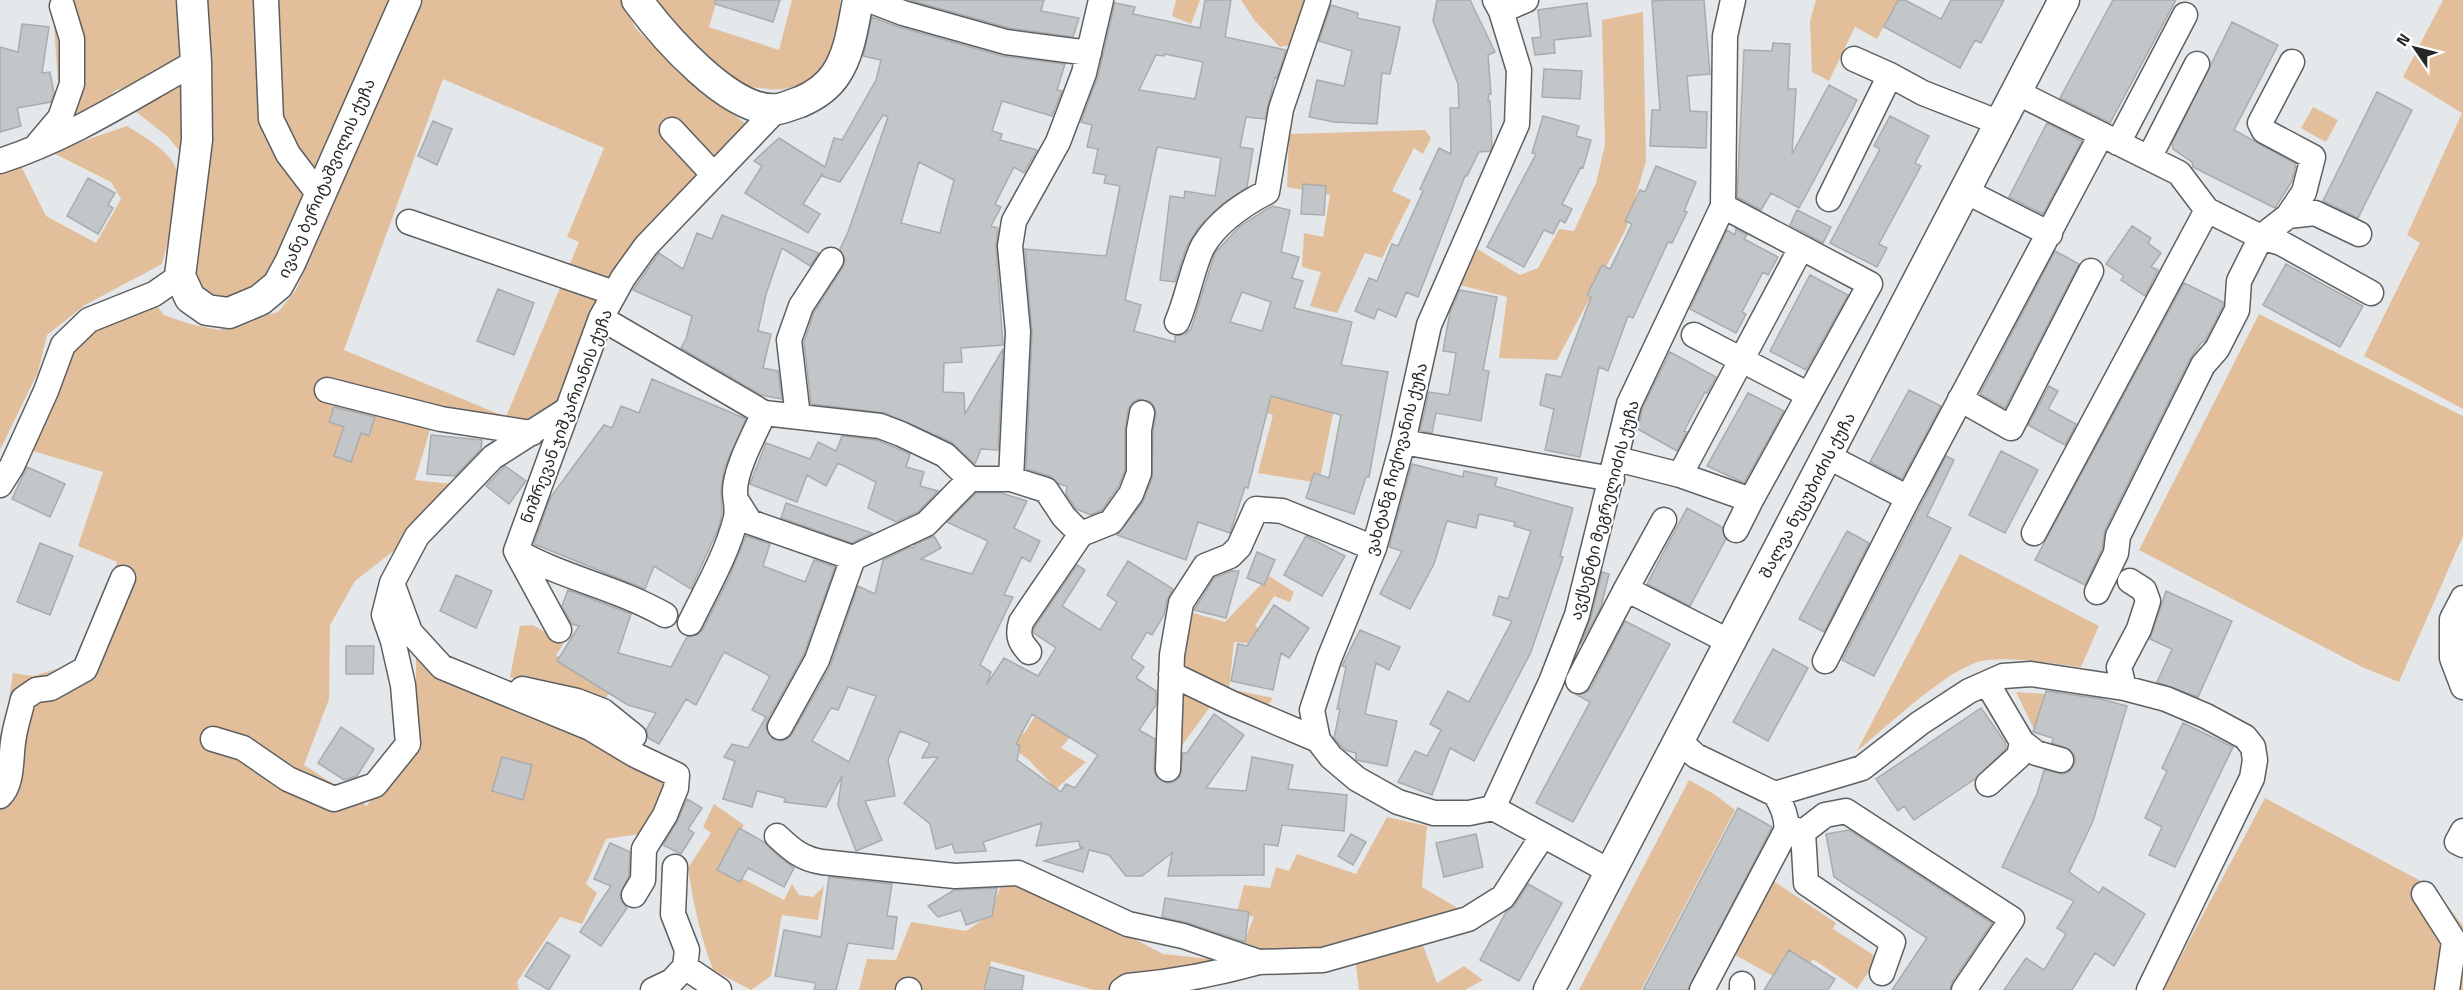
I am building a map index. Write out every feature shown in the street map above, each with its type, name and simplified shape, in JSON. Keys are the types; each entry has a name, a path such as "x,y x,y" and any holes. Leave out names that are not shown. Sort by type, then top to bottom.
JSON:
{"main road":[{"path":"180,276 197,140 192,0"},
{"name":"ივანე ბერიტაშვილის ქუჩა","path":"180,276 190,298 207,310 230,313 260,300 278,285 290,263 406,0"},
{"path":"637,0 668,40 729,94 754,106 777,110 822,91 836,74 850,41 858,0"},
{"name":"შალვა ნუცუბიძის ქუჩა","path":"1549,990 2064,0"}],"street":[{"path":"266,0 271,119 288,154 320,196"},
{"path":"869,0 903,13 1006,42 1089,53"},
{"path":"1011,479 1018,332 1010,246 1014,221 1058,142 1084,73 1101,0"},
{"path":"1177,322 1203,247 1220,225 1242,205 1267,192 1281,109 1318,0"},
{"path":"1498,5 1526,0"},
{"name":"ავქსენტი მეგრელიძის ქუჩა","path":"1493,808 1551,682 1577,615 1615,469 1629,404 1723,206 1725,36 1733,0"},
{"name":"ვახტანგ ჩიქოვანის ქუჩა","path":"1493,808 1469,813 1434,813 1398,802 1357,779 1331,757 1318,740 1312,710 1329,659 1374,548 1403,442 1429,325 1517,124 1519,70 1498,5"},
{"path":"33,150 60,118 72,84 72,39 62,6"},
{"path":"1825,661 1960,399 2050,234 2185,15"},
{"path":"1854,59 1923,93 2000,123"},
{"path":"0,161 33,150 83,128 121,103 196,62"},
{"path":"2097,591 2116,553 2118,536 2123,525 2204,365 2217,349 2237,310 2239,280 2261,237 2288,216 2304,192 2313,157 2264,131 2260,123 2292,62"},
{"path":"2149,158 2196,64"},
{"path":"1829,199 1890,75"},
{"path":"2016,92 2179,173 2207,210 2261,237 2281,243 2371,293"},
{"name":"ნიშრევან ჯიშკარიანის ქუჩა","path":"516,551 601,318 614,293 646,246 777,110"},
{"path":"672,130 714,175"},
{"path":"1965,191 2050,234"},
{"path":"1723,206 1870,284 1736,530"},
{"path":"2034,533 2207,210"},
{"path":"2288,216 2315,213 2359,234"},
{"path":"409,222 614,293"},
{"path":"1680,476 1801,248"},
{"path":"798,417 789,340 801,306 831,261"},
{"path":"1960,399 2011,428 2091,271"},
{"path":"0,484 12,466 63,345 89,320 154,294 180,276"},
{"path":"601,318 764,413 790,418 880,426 945,455 970,479 1011,479 1046,490 1064,517 1081,534"},
{"path":"1694,335 1809,395"},
{"path":"327,390 441,419 532,433"},
{"path":"213,739 243,748 288,779 334,799 375,786 408,744 403,685 393,641 384,615 392,583 417,536 493,457 566,411"},
{"path":"764,413 740,468 735,490 738,504 750,522 852,558 885,545 926,524 970,479"},
{"path":"1029,652 1020,641 1018,632 1021,622 1081,534 1112,522 1131,494 1139,473 1138,430 1142,413"},
{"path":"1403,442 1680,476 1751,500"},
{"path":"1827,456 1908,498"},
{"path":"690,623 727,543 738,504"},
{"path":"1168,769 1172,655 1181,603 1205,567 1230,556 1239,547 1256,509 1282,511 1374,548"},
{"path":"1578,681 1664,520"},
{"path":"516,551 539,564 645,604 665,615"},
{"path":"516,551 559,630"},
{"path":"780,728 818,660 852,558"},
{"path":"0,796 4,792 10,770 13,739 23,699 36,690 51,688 85,669 123,578"},
{"path":"2124,688 2119,667 2139,629 2148,601 2144,590 2130,581"},
{"path":"392,583 410,632 442,667 590,728 635,755 676,775 676,788 665,815 644,849 643,880 634,895"},
{"path":"1626,589 1730,642"},
{"path":"2463,598 2452,619 2452,658 2463,687"},
{"path":"1171,674 1240,707 1318,740"},
{"path":"1775,794 1862,768 1927,719 1969,691 2003,676 2031,674 2124,688 2166,699 2206,716 2245,737 2253,747 2255,760 2252,778 2149,990"},
{"path":"1987,683 2022,742 2036,753 2061,760"},
{"path":"484,684 577,701 603,711 634,736"},
{"path":"1679,741 1696,756 1775,794 1795,829 1806,883 1893,942 1882,973"},
{"path":"1988,784 2019,756 2022,742"},
{"path":"1493,808 1611,872"},
{"path":"1702,990 1795,829 1825,815 1846,811 2012,920 1964,990"},
{"path":"2463,831 2457,842 2463,845"},
{"path":"1122,990 1128,986 1179,981 1221,973 1259,962 1323,960 1468,919 1503,897 1543,835"},
{"path":"777,836 796,854 808,860 955,876 1018,873 1128,924 1183,936 1259,962"},
{"path":"653,990 672,981 685,967 687,950 673,914 675,867"},
{"path":"2424,894 2454,940 2447,990"},
{"path":"685,967 719,990"}],"shaded area":[{"path":"52,0 183,0 187,57 151,82 116,90 94,111 66,128 61,120"},
{"path":"205,0 395,0 273,273 255,291 227,298 208,293 194,276 206,173 213,75"},
{"path":"422,0 624,0 635,28 698,88 750,127 610,284 567,271 579,242 567,237 604,148 443,79 344,350 506,417 562,283 600,296 558,405 511,426 435,413 415,480 461,485 410,538 355,581 330,625 329,699 304,765 367,806 398,757 416,689 416,655 532,707 660,777 677,795 646,833 606,839 586,884 597,893 582,924 560,917 517,982 519,990 0,990 0,758 13,673 33,676 74,664 94,630 117,562 78,546 103,472 33,451 74,343 98,321 154,302 164,315 190,324 219,330 278,312 296,290"},
{"path":"657,0 717,0 709,27 779,50 792,0 840,0 839,28 829,56 814,75 804,82 781,89 754,87 733,77 708,58"},
{"path":"1176,0 1200,0 1191,24 1172,16"},
{"path":"1241,0 1315,0 1298,44 1280,47 1255,21"},
{"path":"1816,0 1899,0 1877,39 1855,27 1829,81 1812,72 1810,21"},
{"path":"2443,0 2463,0 2463,409 2364,356 2420,243 2407,235 2462,113 2403,77"},
{"path":"1643,12 1646,161 1626,229 1557,360 1499,358 1507,297 1456,284 1474,247 1520,275 1538,268 1559,229 1574,231 1596,183 1605,145 1602,20"},
{"path":"185,83 182,154 168,137 135,111 171,86"},
{"path":"2313,107 2338,120 2326,142 2301,128"},
{"path":"127,126 165,153 174,164 177,174 175,213 162,264 85,305 47,335 38,372 0,450 0,168 19,162 46,216 96,243 121,199 111,182 51,152"},
{"path":"1425,130 1431,138 1423,154 1414,148 1392,191 1411,200 1382,258 1365,253 1337,313 1310,306 1321,272 1302,267 1304,233 1323,237 1330,195 1287,187 1289,134"},
{"path":"2259,314 2463,416 2463,536 2399,682 2362,667 2139,550"},
{"path":"1259,359 1342,370 1319,483 1258,473 1273,415 1249,406"},
{"path":"1960,554 2099,626 2081,667 1998,659 1975,663 1930,690 1857,751"},
{"path":"1269,576 1294,592 1290,602 1274,596 1255,626 1269,636 1267,645 1234,642 1229,689 1273,698 1262,713 1176,669 1190,612 1225,622"},
{"path":"533,625 564,643 556,655 611,687 603,705 510,677 520,626"},
{"path":"1177,684 1215,700 1178,751"},
{"path":"2016,692 2045,694 2034,729"},
{"path":"1036,714 1070,737 1061,748 1086,762 1056,789 1028,759 993,736 1004,719 1024,734"},
{"path":"1689,780 1714,794 1735,810 1641,990 1579,990"},
{"path":"2265,798 2434,888 2463,926 2463,990 2163,990"},
{"path":"714,804 744,825 720,867 784,900 792,884 799,895 813,897 824,886 818,920 782,915 771,976 751,990 713,970 692,894 688,868 711,833 703,827"},
{"path":"1387,817 1427,826 1422,887 1464,912 1318,955 1272,953 1244,942 1254,917 1237,912 1244,885 1270,888 1276,867 1289,871 1297,854 1356,874"},
{"path":"1006,872 1163,954 1247,963 1135,980 1110,990 1094,990 991,961 984,990 859,990 867,959 896,960 911,922 966,931 990,915"},
{"path":"1769,878 1836,923 1833,929 1878,958 1857,989 1813,959 1810,963 1789,950 1773,976 1730,952"},
{"path":"1421,940 1437,983 1464,966 1483,980 1465,990 1359,990 1355,957"}],"building":[{"path":"715,0 780,0 773,22 715,4"},
{"path":"909,0 1044,0 1041,11 1079,18 1073,37 1009,28"},
{"path":"1205,0 1231,0 1225,37 1286,50 1277,78 1275,77 1265,119 1246,117 1240,147 1253,149 1247,187 1222,204 1198,228 1186,248 1175,282 1160,280 1170,196 1184,198 1185,191 1215,196 1221,158 1157,147 1125,300 1141,305 1134,331 1175,342 1175,336 1185,334 1191,329 1215,253 1240,226 1272,206 1290,210 1281,252 1299,257 1292,278 1303,281 1294,308 1352,322 1341,365 1388,372 1369,477 1366,477 1354,514 1306,498 1314,473 1329,478 1341,415 1271,396 1248,488 1245,487 1230,533 1198,522 1186,560 1117,535 1143,502 1152,478 1153,431 1156,415 1151,402 1138,399 1128,410 1125,430 1125,470 1118,487 1102,510 1091,515 1076,509 1066,494 1067,486 1059,484 1050,476 1026,469 1032,333 1025,249 1106,256 1120,186 1104,183 1106,175 1093,173 1098,149 1087,147 1092,125 1081,122 1098,76 1115,3 1135,7 1133,14 1200,28","holes":["1165,54 1203,62 1195,99 1139,90 1156,55 1164,56","1242,292 1271,302 1262,331 1230,322"]},
{"path":"1437,0 1470,0 1495,52 1488,55 1491,94 1489,94 1488,101 1490,101 1492,147 1490,151 1479,152 1465,176 1418,297 1406,292 1396,317 1378,309 1374,319 1355,311 1369,278 1377,281 1392,244 1398,246 1423,191 1420,189 1439,148 1451,154 1450,108 1459,108 1458,84 1433,21"},
{"path":"1704,0 1710,74 1687,76 1690,111 1707,112 1706,148 1650,146 1652,110 1660,110 1652,1"},
{"path":"1898,0 1905,0 1941,19 1951,0 2004,0 1981,43 1975,40 1960,68 1884,27"},
{"path":"2113,0 2176,0 2110,123 2060,98"},
{"path":"1587,3 1591,36 1554,40 1555,53 1535,55 1532,38 1541,37 1538,10"},
{"path":"1331,5 1358,13 1357,18 1400,27 1390,74 1382,73 1377,124 1334,122 1309,117 1317,80 1344,86 1352,51 1319,41"},
{"path":"872,17 899,27 1002,56 1065,64 1057,90 1062,91 1052,116 1002,101 992,131 1002,134 1000,140 1037,150 1024,173 1014,167 995,204 1001,207 991,226 998,228 996,247 1003,345 961,348 962,362 944,363 943,392 964,393 965,414 1003,349 998,450 981,449 975,464 951,442 885,413 811,404 804,342 814,312 843,267 845,260 840,249 888,117 883,115 840,182 822,176 823,173 803,204 820,214 808,233 745,193 762,166 754,161 779,138 825,167 834,138 842,140 876,80 881,60 863,56","holes":["919,162 954,180 940,233 901,223"]},
{"path":"2232,22 2278,45 2234,130 2296,164 2292,181 2275,208 2193,167 2192,162 2173,149 2172,143"},
{"path":"22,24 49,27 42,73 50,72 54,93 51,102 17,108 21,126 0,132 0,47 18,52"},
{"path":"1773,43 1790,44 1788,89 1796,89 1792,154 1829,85 1857,100 1799,208 1771,193 1761,210 1737,197 1744,50 1772,51"},
{"path":"1544,69 1582,71 1580,99 1542,97"},
{"path":"2377,92 2412,110 2358,218 2323,201"},
{"path":"1543,116 1579,126 1576,136 1591,140 1583,168 1581,167 1562,204 1572,209 1565,223 1560,220 1553,234 1544,230 1524,267 1487,247 1536,154 1532,153"},
{"path":"1890,116 1929,136 1915,163 1921,166 1879,244 1887,248 1877,267 1830,243 1880,149 1874,146"},
{"path":"433,121 452,129 437,165 418,156"},
{"path":"2047,123 2082,141 2043,214 2009,197"},
{"path":"1656,166 1696,182 1684,211 1687,212 1672,243 1668,242 1633,318 1628,316 1608,371 1599,367 1580,457 1545,450 1554,409 1540,405 1546,374 1561,377 1591,297 1587,295 1602,265 1610,269 1632,224 1625,221 1640,190 1645,192"},
{"path":"88,178 115,193 108,205 113,208 98,234 67,216"},
{"path":"1303,184 1326,186 1324,215 1301,214"},
{"path":"1797,210 1831,227 1823,243 1790,225"},
{"path":"722,215 819,253 810,266 782,248 766,294 758,331 771,334 763,368 778,371 782,399 761,395 681,348 686,339 692,316 633,290 659,253 683,269 697,233 712,239"},
{"path":"2132,226 2151,238 2148,243 2161,253 2151,267 2158,270 2145,296 2121,280 2124,276 2106,264"},
{"path":"1736,229 1747,235 1744,239 1778,257 1768,275 1763,272 1742,312 1746,314 1736,333 1690,309 1727,230 1735,235"},
{"path":"2055,251 2079,264 2005,408 1980,394"},
{"path":"2286,264 2363,306 2340,347 2263,305"},
{"path":"1810,275 1848,295 1806,370 1770,351"},
{"path":"2184,283 2223,302 2223,306 2205,341 2190,359 2105,530 2102,549 2085,585 2035,560"},
{"path":"498,289 534,303 514,355 477,341"},
{"path":"1460,290 1497,297 1483,370 1489,371 1481,421 1436,413 1432,433 1420,431 1429,392 1449,395 1456,353 1443,351 1450,312"},
{"path":"1670,352 1716,377 1707,393 1705,392 1684,431 1687,432 1677,451 1638,429 1642,409"},
{"path":"652,379 746,419 724,469 719,527 691,589 654,566 645,589 534,544 550,498 604,425 612,428 621,406 639,413"},
{"path":"2049,386 2058,391 2048,409 2076,424 2065,445 2028,425"},
{"path":"1909,390 1941,406 1902,479 1870,462"},
{"path":"1748,393 1784,411 1744,483 1707,466"},
{"path":"334,407 375,417 369,436 361,433 351,462 334,456 344,427 329,422"},
{"path":"431,435 482,440 481,449 455,476 427,474"},
{"path":"842,436 877,440 910,454 906,467 924,472 920,486 938,491 918,512 896,522 868,508 876,482 838,463 826,486 807,475 797,502 750,484 766,443 810,459 818,442 836,451"},
{"path":"2001,451 2038,470 2005,533 1969,515"},
{"path":"1946,456 1954,460 1927,516 1951,528 1874,676 1842,660"},
{"path":"1412,464 1463,477 1464,471 1497,478 1495,486 1573,508 1560,556 1563,557 1531,652 1474,761 1450,748 1432,795 1398,782 1415,751 1427,756 1441,730 1430,724 1448,691 1469,702 1512,621 1493,615 1499,596 1508,599 1531,531 1514,526 1515,522 1479,514 1476,528 1447,521 1434,564 1410,609 1380,594 1402,551 1389,547"},
{"path":"505,466 526,481 509,504 486,486"},
{"path":"27,467 65,484 50,517 12,499"},
{"path":"976,493 1001,493 1027,501 1014,528 1040,541 1030,562 1022,557 1004,595 1013,597 980,665 991,672 987,684 1004,658 1038,676 1056,648 1034,633 1034,628 1077,565 1085,570 1062,606 1100,630 1117,602 1107,595 1128,561 1173,589 1167,600 1164,615 1152,635 1147,632 1131,658 1144,667 1136,678 1156,691 1156,705 1139,730 1155,739 1156,776 1167,783 1174,782 1180,777 1183,753 1187,753 1214,714 1244,735 1206,788 1246,791 1252,757 1293,765 1288,789 1347,795 1344,831 1282,825 1278,846 1264,844 1264,875 1168,876 1172,853 1142,876 1126,876 1109,855 1089,850 1083,872 1044,861 1083,848 1080,847 1079,841 1036,846 1042,823 983,842 986,851 955,853 952,844 936,849 930,824 904,803 938,757 922,758 930,743 900,731 888,760 895,796 865,801 882,840 856,851 838,805 842,776 826,807 784,802 785,798 757,791 752,807 723,799 735,761 724,757 732,744 748,748 766,717 752,710 770,676 724,652 696,705 686,699 659,744 648,738 646,730 656,713 628,705 557,661 579,626 572,624 562,606 568,590 631,614 618,653 671,667 687,637 697,635 703,629 729,578 746,536 770,544 763,566 805,582 814,560 835,567 804,654 767,721 766,728 773,739 780,741 787,739 830,667 858,586 875,594 883,560 910,547 913,548 914,545 934,536 941,548 921,559 972,574 988,541 947,522","holes":["848,687 876,696 849,762 812,741 831,708 838,710","1032,714 1098,755 1075,788 1066,784 1061,792 1017,760 1020,746 1016,744"]},
{"path":"786,503 872,533 852,543 781,518"},
{"path":"1687,508 1722,527 1726,539 1690,606 1647,584"},
{"path":"1847,531 1869,543 1824,632 1799,619"},
{"path":"1306,536 1345,556 1322,596 1284,575"},
{"path":"40,543 73,556 50,615 17,602"},
{"path":"1257,552 1275,560 1264,585 1247,578"},
{"path":"1231,571 1239,571 1226,618 1194,610 1214,578"},
{"path":"1602,572 1609,574 1601,607 1580,645 1591,618"},
{"path":"456,575 492,591 476,628 440,611"},
{"path":"2166,591 2232,621 2198,697 2157,682 2172,649 2150,639"},
{"path":"1274,605 1309,628 1289,658 1281,653 1273,690 1231,681 1238,644 1247,646"},
{"path":"1625,621 1670,644 1573,822 1536,803 1590,702 1577,695 1591,688"},
{"path":"1360,630 1400,647 1389,670 1376,663 1365,714 1397,721 1387,766 1356,760 1356,753 1345,750 1334,738 1340,709 1337,709 1346,667 1342,666"},
{"path":"346,646 374,646 373,674 346,674"},
{"path":"1773,649 1808,668 1768,741 1733,722"},
{"path":"2046,691 2101,699 2127,706 2093,821 2069,872 2099,893 2103,887 2145,914 2114,966 2095,953 2072,990 2004,990 2026,958 2044,970 2066,934 2057,928 2074,901 2002,867 2037,794 2044,770 2064,774 2070,771 2075,763 2075,756 2071,750 2052,743 2053,738 2033,732"},
{"path":"1981,708 2005,742 2006,749 1975,779 1914,820 1904,806 1898,811 1876,779"},
{"path":"2183,723 2233,747 2175,867 2149,855 2162,827 2145,818 2167,771 2162,768"},
{"path":"341,727 374,749 357,776 344,780 318,763"},
{"path":"502,757 532,765 523,800 492,791"},
{"path":"687,799 702,808 688,829 694,833 681,854 663,845"},
{"path":"1738,808 1772,827 1688,990 1643,990"},
{"path":"739,828 764,842 794,868 784,887 748,868 740,882 717,870"},
{"path":"1849,830 1992,923 1952,982 1950,990 1892,990 1927,938 1834,877 1826,834"},
{"path":"1351,834 1366,842 1353,865 1338,856"},
{"path":"1476,834 1483,867 1444,877 1436,843"},
{"path":"610,843 630,852 629,876 620,894 627,908 601,946 580,932 611,886 594,879"},
{"path":"829,877 892,884 887,916 897,917 893,949 848,943 836,990 814,990 816,983 775,976 784,930 821,937"},
{"path":"1528,884 1562,903 1519,981 1480,960 1506,912 1515,905"},
{"path":"997,888 992,916 966,925 961,910 938,917 928,906 954,890"},
{"path":"1165,898 1249,912 1245,942 1162,917"},
{"path":"547,942 570,956 549,990 525,976"},
{"path":"1789,950 1835,979 1828,990 1764,990"},
{"path":"990,967 1024,976 1022,990 984,990"}]}
